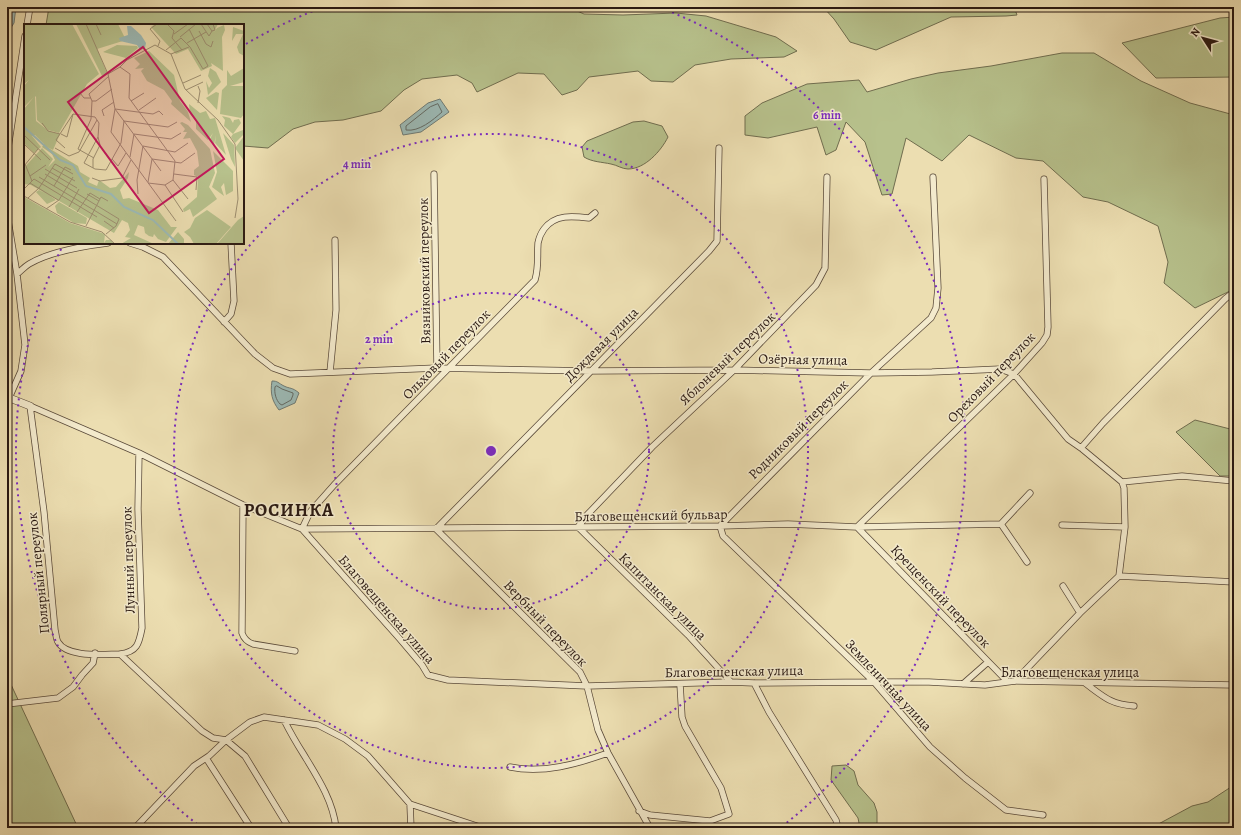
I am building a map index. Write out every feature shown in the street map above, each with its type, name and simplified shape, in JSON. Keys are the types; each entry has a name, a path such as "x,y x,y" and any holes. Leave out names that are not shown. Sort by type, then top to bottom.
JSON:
{"street":[{"path":"27,24 30,7"},
{"path":"7,155 24,43"},
{"name":"Дождевая улица","path":"436,529 704,257 717,241 719,148"},
{"name":"Вязниковский переулок","path":"434,174 437,368"},
{"name":"Родниковый переулок","path":"720,526 871,372 931,318 936,308 938,288 933,176"},
{"name":"Яблоневый переулок","path":"578,527 587,515 652,446 734,370 805,297 821,277 825,268 827,177"},
{"name":"Ореховый переулок","path":"857,527 1014,374 1042,343 1047,335 1044,179"},
{"name":"Ольховый переулок","path":"302,529 310,512 334,485 535,280 538,264 538,241 547,225 559,218 568,216 589,218 595,213"},
{"path":"7,214 17,274 25,345 22,371 8,398 139,453 243,505 302,529"},
{"path":"330,372 336,310 336,240"},
{"path":"17,274 28,265 48,256 102,244"},
{"name":"Озёрная улица","path":"133,244 163,257 255,354 272,368 290,374 437,368 591,371 734,370 871,372 932,372 1000,369 1014,374"},
{"path":"224,322 231,314 234,301 231,244"},
{"path":"1081,448 1103,423 1225,299 1230,295 1234,296"},
{"path":"1014,374 1068,439 1122,482 1124,488 1125,527 1119,576 1080,613 1015,681"},
{"name":"Полярный переулок","path":"30,406 44,512 58,641 64,648 74,653 120,654"},
{"name":"Лунный переулок","path":"120,654 130,653 136,647 142,628 138,510 139,453"},
{"path":"1122,482 1182,476 1234,481"},
{"path":"1027,562 1001,524 1030,493"},
{"path":"243,505 242,633 248,642 253,644 295,651"},
{"name":"Благовещенский бульвар","path":"302,529 436,529 788,524 857,527 1001,524"},
{"path":"1062,525 1125,527"},
{"name":"Земленичная улица","path":"720,526 723,536 874,682 930,747 965,778 1006,810 1043,815"},
{"name":"Капитанская улица","path":"578,527 688,635 731,682"},
{"name":"Крещенский переулок","path":"857,527 1007,681"},
{"name":"Благовещенская улица","path":"302,529 399,638 422,665 428,675 448,680 461,682 587,686 731,682 874,682 985,685 1007,681 1234,685"},
{"name":"Вербный переулок","path":"436,529 580,672 587,686 598,730 639,811 650,828"},
{"path":"1119,576 1234,582"},
{"path":"1063,586 1080,613"},
{"path":"7,704 58,698 73,687 82,674 94,663 95,653"},
{"path":"120,654 202,731 213,738 226,740 244,756 289,828"},
{"path":"963,684 988,662"},
{"path":"754,683 773,718 836,820 838,828"},
{"path":"1085,683 1105,698 1120,704 1134,706"},
{"path":"639,811 650,815 710,821 729,814 721,788 685,726 682,717 680,684"},
{"path":"135,828 194,766 250,722 264,717 318,725 345,739 368,756 410,804 482,828"},
{"path":"284,720 321,783 335,818 336,828"},
{"path":"510,767 540,770 577,763 608,752"},
{"path":"206,758 251,828"},
{"path":"410,804 411,828"}],"green space":[{"path":"49,7 568,7 584,14 623,15 676,13 706,16 776,37 797,51 784,57 731,59 695,65 673,82 651,81 638,71 589,77 577,90 562,95 544,74 518,73 477,92 472,83 457,75 422,79 404,90 381,111 343,120 315,122 293,129 268,148 244,146 244,24 46,24"},
{"path":"823,7 1014,7 1017,15 951,17 876,50 850,42 834,19"},
{"path":"1234,17 1234,77 1156,78 1122,43 1220,18"},
{"path":"1062,53 1094,53 1141,81 1190,103 1234,115 1234,291 1232,290 1195,308 1164,283 1168,262 1158,226 1108,202 1083,197 1043,161 1016,158 969,135 942,161 906,138 892,194 882,195 865,142 846,122 836,150 826,155 817,127 768,138 745,135 745,116 762,103 807,84 859,80 867,92 938,73 991,66"},
{"path":"644,121 662,126 668,137 657,153 646,163 634,168 626,169 584,157 582,147 587,141 633,122"},
{"path":"1195,420 1234,430 1234,476 1220,476 1176,432"},
{"path":"7,676 78,828 7,828"},
{"path":"846,765 854,771 858,785 874,803 877,812 877,828 860,828 858,818 831,780 832,766"},
{"path":"1234,785 1234,828 1151,828 1192,806 1208,802"}],"water":[{"path":"7,7 16,7 14,23 7,34"},
{"path":"440,99 449,112 421,132 403,135 400,125 428,103"},
{"path":"272,381 299,393 295,403 279,410 272,397"}],"district":[{"name":"РОСИНКА","path":"289,510"}]}
